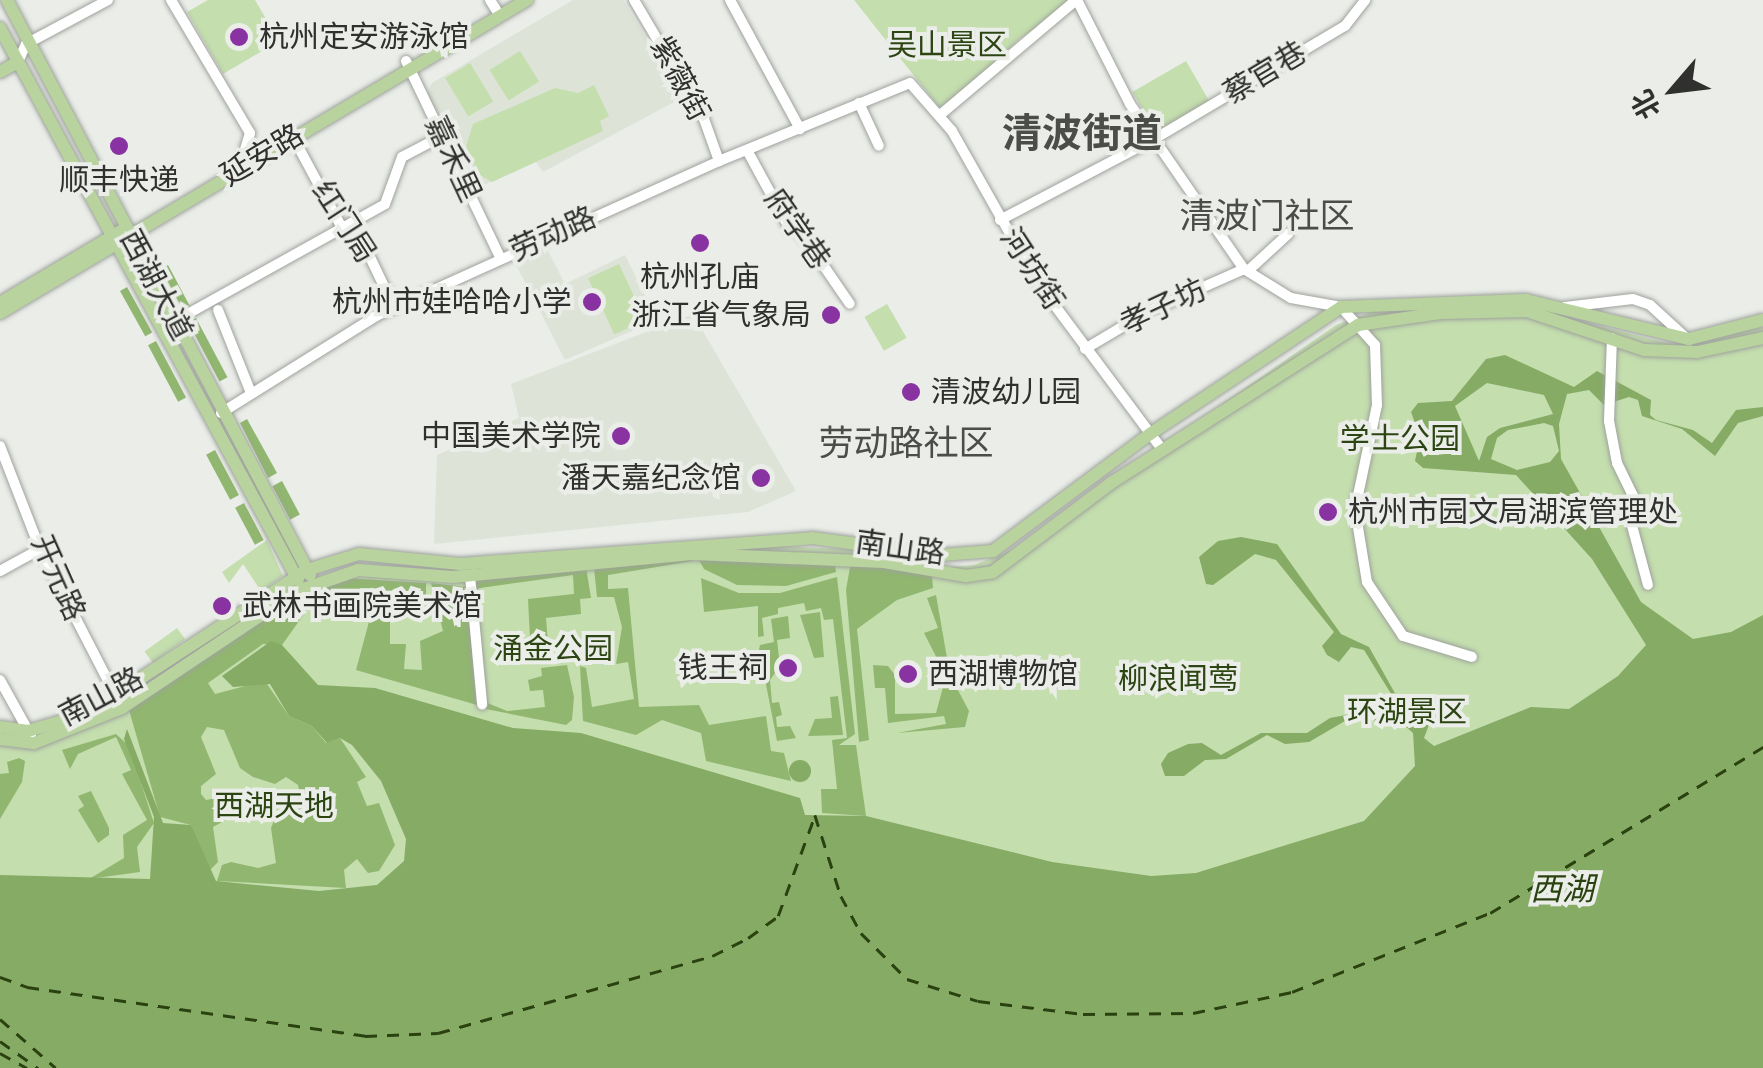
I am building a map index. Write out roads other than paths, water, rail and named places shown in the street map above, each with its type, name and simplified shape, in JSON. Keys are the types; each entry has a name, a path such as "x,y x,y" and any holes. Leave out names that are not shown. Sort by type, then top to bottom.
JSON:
{"main road":[{"name":"西湖大道","path":"7,0 123,234 305,579"},
{"name":"延安路","path":"0,303 293,136 510,0"},
{"name":"延安路","path":"495,8 527,0"},
{"name":"西湖大道","path":"0,28 5,52 18,62 175,321 217,415"},
{"path":"5,52 26,44"},
{"path":"0,72 18,62"},
{"name":"延安路","path":"0,313 243,156 408,64"},
{"path":"1341,307 1526,300 1570,306 1689,339 1763,320"},
{"name":"南山路","path":"2,737 31,737 119,701 305,579 359,554 460,564 812,538 972,557 993,551 1150,434 1341,307"},
{"name":"南山路","path":"305,579 358,570 470,576 694,554 884,562 966,576 992,572 1163,450 1358,325 1440,313 1534,314 1644,350 1697,352 1763,338"}],"street":[{"path":"171,0 250,133 243,156"},
{"name":"紫薇街","path":"634,0 704,119 719,160"},
{"path":"730,0 800,129"},
{"path":"940,115 1076,0 1100,52 1247,269 1290,298 1341,307 1376,345 1380,374 1355,509 1367,582 1404,636 1472,657"},
{"name":"蔡官巷","path":"1000,220 1156,138 1345,26 1362,12 1364,0"},
{"path":"18,62 26,44 104,1"},
{"name":"嘉禾里","path":"408,64 500,257"},
{"name":"劳动路","path":"217,415 394,307 719,160 748,152 910,83"},
{"name":"河坊街","path":"910,83 940,115 1000,220 1085,350 1163,450"},
{"path":"858,103 879,146"},
{"name":"红门局","path":"293,136 342,228 358,232 394,307"},
{"path":"175,321 385,204 402,156 442,136"},
{"name":"府学巷","path":"748,152 790,229 798,226 850,304"},
{"name":"孝子坊","path":"1085,350 1147,312 1247,269 1288,234"},
{"path":"1534,314 1633,299 1650,305 1689,339"},
{"path":"218,310 251,393"},
{"path":"1612,338 1609,421 1617,462 1633,496 1630,522 1648,585"},
{"name":"开元路","path":"0,446 40,549 119,701"},
{"path":"0,571 40,549"},
{"path":"470,576 482,704"},
{"path":"0,680 31,737"}],"water":[{"name":"西湖","path":"1505,355 1574,387 1597,371 1651,400 1650,415 1656,420 1693,430 1712,443 1736,410 1763,407 1763,416 1738,423 1715,456 1682,429 1642,416 1638,400 1629,397 1604,405 1589,390 1567,394 1559,424 1561,459 1641,602 1693,639 1731,632 1763,615 1763,1068 0,1068 0,875 150,879 154,817 124,739 127,729 163,823 191,825 216,881 319,891 377,885 404,861 406,839 381,781 352,745 340,738 327,743 312,726 289,716 270,684 233,687 222,676 271,641 282,645 318,685 375,688 513,728 581,733 800,798 805,815 866,816 1052,862 1151,876 1196,873 1364,821 1415,766 1413,733 1398,720 1345,721 1309,742 1285,744 1267,735 1226,759 1205,760 1184,776 1165,776 1161,764 1168,753 1188,744 1202,743 1221,755 1261,733 1307,733 1330,718 1383,708 1393,697 1364,650 1351,647 1339,662 1327,655 1322,646 1334,632 1276,560 1255,554 1213,585 1206,584 1199,557 1218,541 1241,537 1277,544 1341,634 1369,647 1410,720 1416,724 1433,714 1424,738 1434,746 1531,707 1569,709 1618,676 1646,645 1592,559 1516,475 1423,468 1415,461 1420,437 1411,412 1418,403 1452,401 1486,359","holes":["1487,383 1544,395 1553,414 1500,428 1487,437 1479,461 1455,406","1544,423 1553,426 1559,451 1550,462 1517,470 1491,459 1497,438 1508,430","1437,424 1455,441 1454,453 1437,455 1428,436"]},
{"path":"800,760 808,763 808,779 800,782 792,779 789,771 792,763"}],"place":[{"name":"杭州定安游泳馆","path":"239,37"},
{"name":"顺丰快递","path":"119,146"},
{"name":"杭州孔庙","path":"700,243"},
{"name":"杭州市娃哈哈小学","path":"592,302"},
{"name":"浙江省气象局","path":"831,315"},
{"name":"清波幼儿园","path":"911,392"},
{"name":"中国美术学院","path":"621,436"},
{"name":"潘天嘉纪念馆","path":"761,478"},
{"name":"杭州市园文局湖滨管理处","path":"1328,512"},
{"name":"武林书画院美术馆","path":"222,606"},
{"name":"钱王祠","path":"788,668"},
{"name":"西湖博物馆","path":"908,674"}],"district":[{"name":"清波街道","path":"1082,133"},
{"name":"清波门社区","path":"1267,216"},
{"name":"劳动路社区","path":"906,443"}],"park label":[{"name":"吴山景区","path":"947,45"},
{"name":"学士公园","path":"1400,439"},
{"name":"涌金公园","path":"553,649"},
{"name":"柳浪闻莺","path":"1178,679"},
{"name":"环湖景区","path":"1407,712"},
{"name":"西湖天地","path":"274,806"}]}
